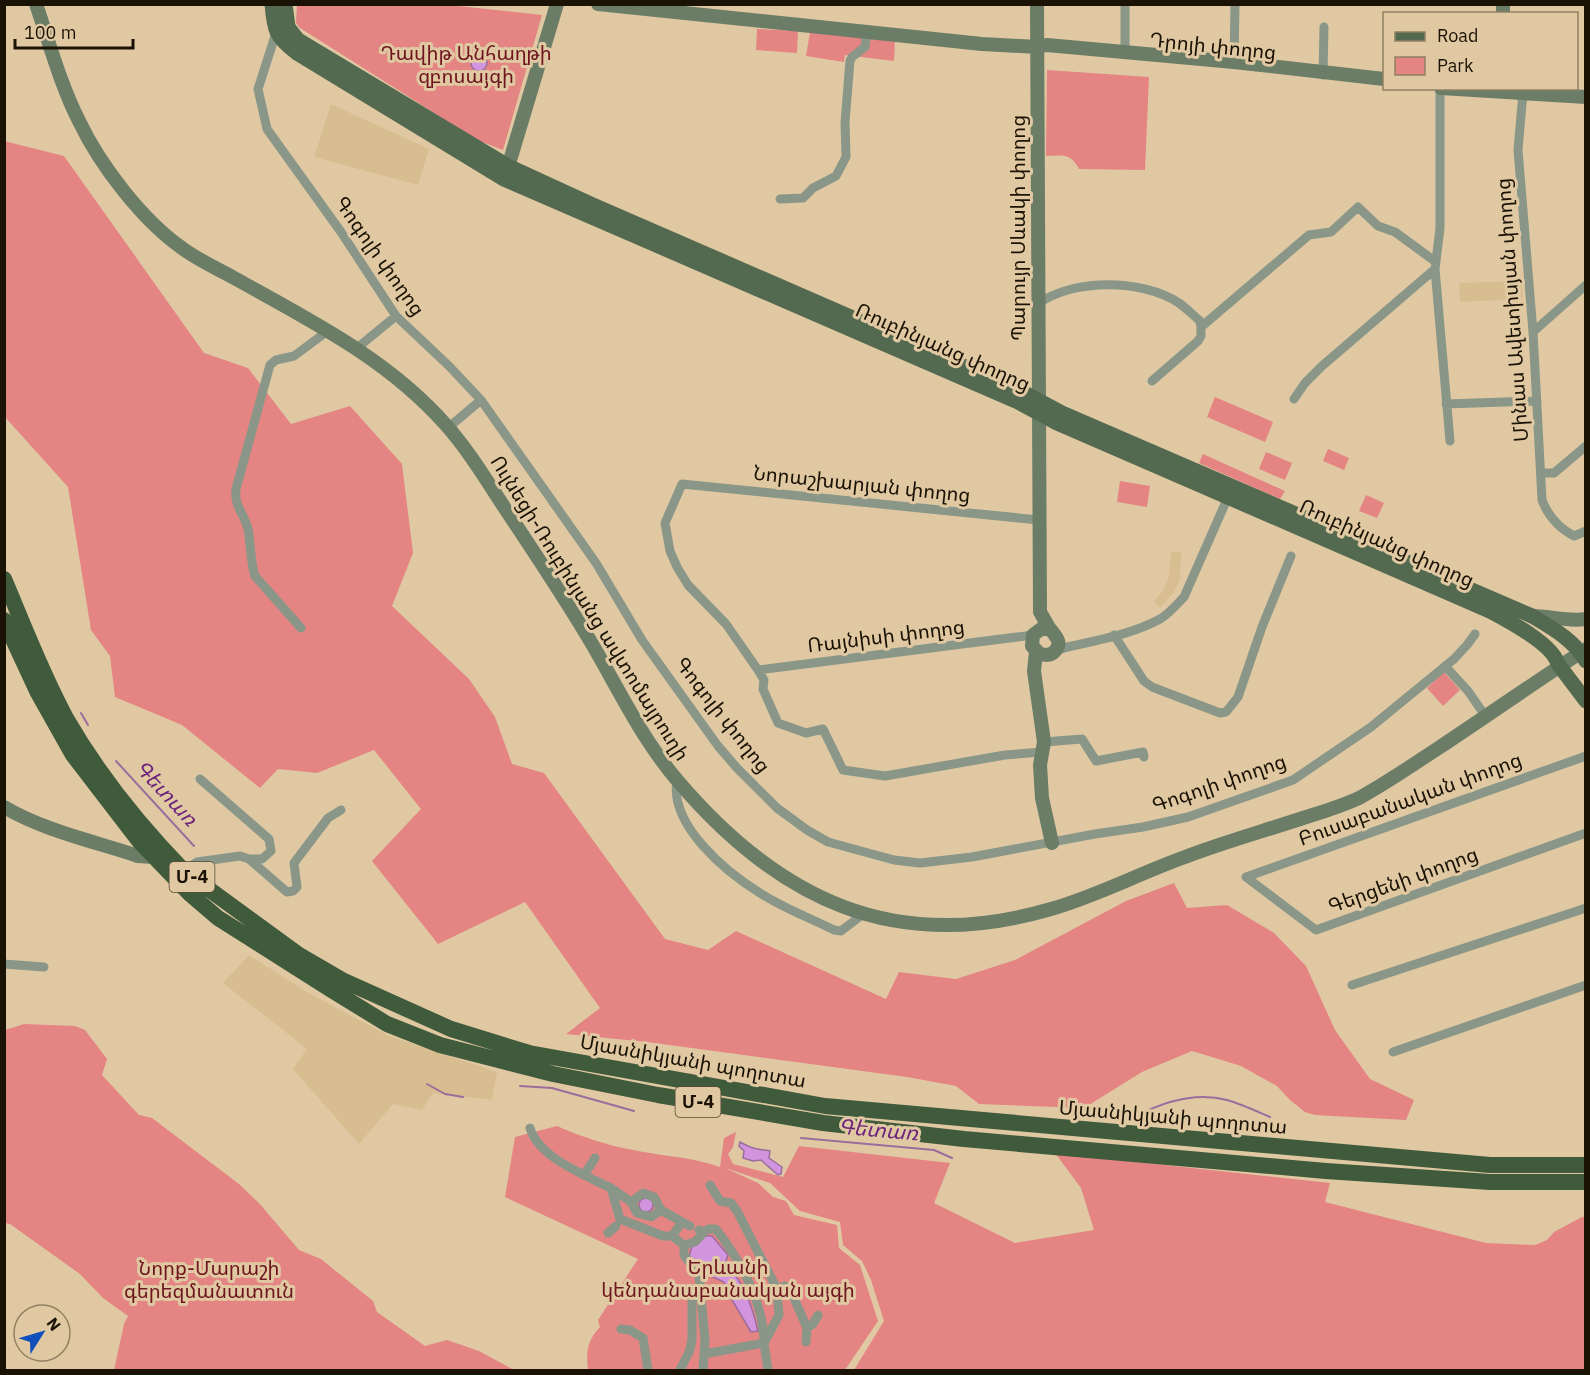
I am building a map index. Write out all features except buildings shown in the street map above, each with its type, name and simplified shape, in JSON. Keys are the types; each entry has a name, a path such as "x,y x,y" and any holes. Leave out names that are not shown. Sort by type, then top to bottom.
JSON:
{"highway":[{"name":"Մյասնիկյանի պողոտա","path":"4,579 47,680 85,748 134,814 184,871 299,955 342,980 451,1029 529,1053 825,1106 1490,1165 1586,1165"},
{"name":"Մյասնիկյանի պողոտա","path":"4,620 37,691 73,755 117,816 190,894 218,918 387,1024 440,1045 541,1072 657,1095 823,1123 952,1138 1338,1172 1490,1182 1586,1182"}],"main road":[{"path":"272,4 282,30"},
{"path":"282,30 285,4"},
{"name":"Ռուբինյանց փողոց","path":"282,30 281,40 297,53 506,172 1035,405 1064,414 1532,616 1558,631 1580,648 1586,661"},
{"name":"Ռուբինյանց փողոց","path":"1035,405 1055,422 1490,611 1531,636 1557,660 1586,701"},
{"path":"1557,660 1564,651 1580,648"},
{"path":"1570,679 1586,671"}],"street":[{"name":"Ուլնեցի-Ռուբինյանց ավտոմայրուղի","path":"36,4 78,121 134,204 182,249 329,330 357,348 404,384 448,428 473,461 562,595 638,727 677,780 729,835 777,874 808,893 862,915 897,922 947,924 989,922 1058,907 1189,855 1358,798 1486,717 1580,648"},
{"path":"506,172 557,4"},
{"name":"Դրոյի փողոց","path":"598,4 1034,47 1047,51 1383,81"},
{"name":"Պարույր Սևակի փողոց","path":"1030,4 1034,47 1038,304 1035,405"},
{"name":"Պարույր Սևակի փողոց","path":"1037,4 1034,47 1035,405 1043,747 1040,765 1042,798 1052,843"},
{"path":"1125,4 1125,52"},
{"path":"1234,62 1236,4"},
{"path":"1323,75 1324,27"},
{"name":"Գոգոլի փողոց","path":"282,30 258,89 267,129 341,232 396,316 450,366 481,400 596,562 642,640 718,746 777,808 828,842 894,860 920,863 972,857 1188,817 1293,780 1371,727 1444,666 1467,645 1475,634"},
{"path":"780,199 804,198 813,188 836,176 846,157 845,122 850,61 865,47 867,31"},
{"name":"Դրոյի փողոց","path":"1034,47 1047,45 1234,62 1323,75"},
{"path":"1441,90 1440,228 1436,266 1450,441"},
{"path":"1501,90 1586,97"},
{"name":"Մինաս Ավետիսյան փողոց","path":"1523,93 1518,150 1533,332 1542,500 1553,520 1574,536 1586,531"},
{"path":"1201,327 1309,235 1331,232 1358,207 1378,226 1395,232 1436,266"},
{"path":"1294,399 1305,383 1322,366 1436,266"},
{"path":"1533,332 1586,285"},
{"path":"1038,304 1081,286 1131,286 1154,291 1178,302 1200,321 1201,336 1152,381"},
{"path":"357,348 396,316"},
{"path":"301,628 255,576 248,527 234,501 270,365 276,360 294,356 329,330"},
{"path":"448,428 481,400"},
{"path":"1446,404 1537,401"},
{"path":"1541,473 1554,473 1586,446"},
{"name":"Նորաշխարյան փողոց","path":"758,670 726,624 688,585 670,551 665,523 682,484 1036,519"},
{"path":"1228,497 1184,597 1161,619 1114,635 1144,681 1152,687 1220,713 1226,712 1238,697 1262,627 1291,556"},
{"path":"1532,616 1586,620"},
{"name":"Ռայնիսի փողոց","path":"758,670 1040,644 1076,644 1114,635"},
{"path":"1444,666 1468,691 1486,717"},
{"path":"758,670 764,680 763,689 778,723 806,733 823,729 843,770 885,776 1082,739 1096,761 1143,752 1144,757"},
{"name":"Բուսաբանական փողոց","path":"1246,877 1586,756"},
{"path":"184,871 197,862 240,856 262,859 270,851 269,839 200,779"},
{"path":"677,780 675,792 686,822 702,844 732,873 761,893 834,930 841,931 862,915"},
{"path":"4,807 21,817 45,826 138,856 153,857"},
{"path":"249,859 287,892 294,891 297,887 294,863 328,818 341,810"},
{"name":"Գերցենի փողոց","path":"1246,877 1316,930 1586,833"},
{"path":"1352,985 1586,908"},
{"path":"4,964 44,967"},
{"path":"1394,1052 1586,985"},
{"path":"530,1128 539,1146 564,1164 611,1188 631,1202 637,1213 651,1217 661,1210"},
{"path":"584,1175 595,1158"},
{"path":"710,1185 720,1201 731,1203 737,1211 777,1289 778,1315 764,1342"},
{"path":"611,1188 618,1224"},
{"path":"631,1202 643,1193 654,1197 661,1210 694,1228 716,1228 737,1260 757,1303 764,1332 768,1371"},
{"path":"640,1231 644,1215"},
{"path":"618,1224 640,1231 674,1237 694,1228"},
{"path":"608,1233 618,1224"},
{"path":"684,1245 695,1242 694,1228"},
{"path":"674,1237 684,1245"},
{"path":"684,1245 684,1255 699,1275 705,1340 703,1371"},
{"path":"777,1289 785,1286 791,1291 807,1328 806,1342"},
{"path":"680,1371 690,1350 692,1339 693,1296 705,1340"},
{"path":"807,1328 813,1324 818,1315"},
{"path":"621,1329 630,1330 643,1338 648,1371"},
{"path":"704,1354 764,1342"}],"shaded area":[{"path":"476,55 482,55 487,63 485,69 476,71 471,66 471,60"},
{"path":"331,104 429,149 418,185 314,157"},
{"path":"1522,281 1523,299 1460,302 1459,283"},
{"path":"1171,552 1181,552 1180,579 1174,592 1160,608 1154,602 1169,577"},
{"path":"249,955 307,992 389,1036 497,1072 492,1100 433,1093 422,1110 393,1104 359,1144 293,1069 307,1049 223,983"},
{"path":"740,1142 770,1151 769,1158 782,1167 781,1174 778,1175 761,1160 753,1161 743,1158 744,1151 739,1146"},
{"path":"643,1198 649,1198 653,1205 649,1212 643,1212 639,1208 639,1202"},
{"path":"706,1236 712,1236 728,1255 725,1264 737,1278 746,1294 758,1331 751,1332 724,1282 706,1274 689,1257 692,1246"}],"green space":[{"name":"Դավիթ Անհաղթի զբոսայգի","path":"297,4 439,4 542,15 503,150 477,140 300,28 296,23"},
{"path":"757,29 798,31 797,53 756,50"},
{"path":"810,32 895,41 894,61 845,55 844,62 806,56"},
{"path":"1047,70 1149,77 1145,170 1079,169 1069,157 1046,156"},
{"path":"4,141 64,156 204,353 248,368 291,424 350,406 402,464 413,553 392,606 469,679 495,717 512,764 544,773 665,939 708,950 736,931 886,999 899,972 956,979 1015,960 1126,901 1174,883 1187,908 1227,905 1274,933 1306,966 1335,1030 1370,1079 1414,1100 1406,1120 1315,1115 1305,1112 1277,1086 1241,1066 1192,1051 1142,1072 1084,1108 979,1104 956,1086 907,1077 647,1042 566,1034 600,1008 525,902 438,944 372,861 421,809 374,750 317,773 278,769 260,788 182,725 115,697 110,656 91,630 68,487 5,417"},
{"path":"1215,397 1273,422 1265,442 1207,417"},
{"path":"1328,449 1349,458 1344,470 1323,461"},
{"path":"1266,452 1292,463 1285,480 1259,469"},
{"path":"1203,454 1285,491 1280,499 1199,463"},
{"path":"1120,481 1150,486 1147,507 1117,502"},
{"path":"1366,495 1384,503 1377,518 1359,511"},
{"path":"1444,672 1460,690 1443,706 1427,688"},
{"name":"Նորք-Մարաշի գերեզմանատուն","path":"24,1024 75,1026 85,1030 107,1059 102,1075 139,1115 152,1118 239,1184 259,1203 299,1250 321,1259 373,1301 377,1312 425,1346 447,1340 479,1351 514,1370 114,1370 124,1324 128,1316 103,1298 80,1274 10,1224 5,1223 5,1030"},
{"name":"Երևանի կենդանաբանական այգի","path":"557,1126 613,1146 699,1161 720,1167 724,1138 736,1132 733,1147 728,1154 733,1164 783,1177 799,1146 950,1163 934,1203 1015,1243 1094,1230 1081,1188 1055,1153 1330,1183 1325,1202 1486,1243 1535,1245 1547,1240 1554,1232 1585,1217 1585,1370 854,1370 884,1321 871,1280 862,1261 843,1245 840,1222 800,1211 770,1183 725,1168 758,1183 773,1197 786,1201 794,1215 837,1225 839,1248 860,1265 878,1321 845,1370 588,1370 588,1347 600,1327 598,1320 638,1259 505,1197 515,1137"}],"waterway":[{"name":"Գետառ","path":"81,713 88,725"},
{"name":"Գետառ","path":"116,761 194,846"},
{"name":"Գետառ","path":"427,1084 445,1094 463,1097"},
{"name":"Գետառ","path":"520,1086 552,1088 634,1111"},
{"name":"Գետառ","path":"1137,1116 1169,1102 1203,1097 1227,1100 1270,1117"},
{"name":"Գետառ","path":"801,1138 934,1150 952,1158"}],"tunnel":[{"path":"691,1292 692,1285"}]}
